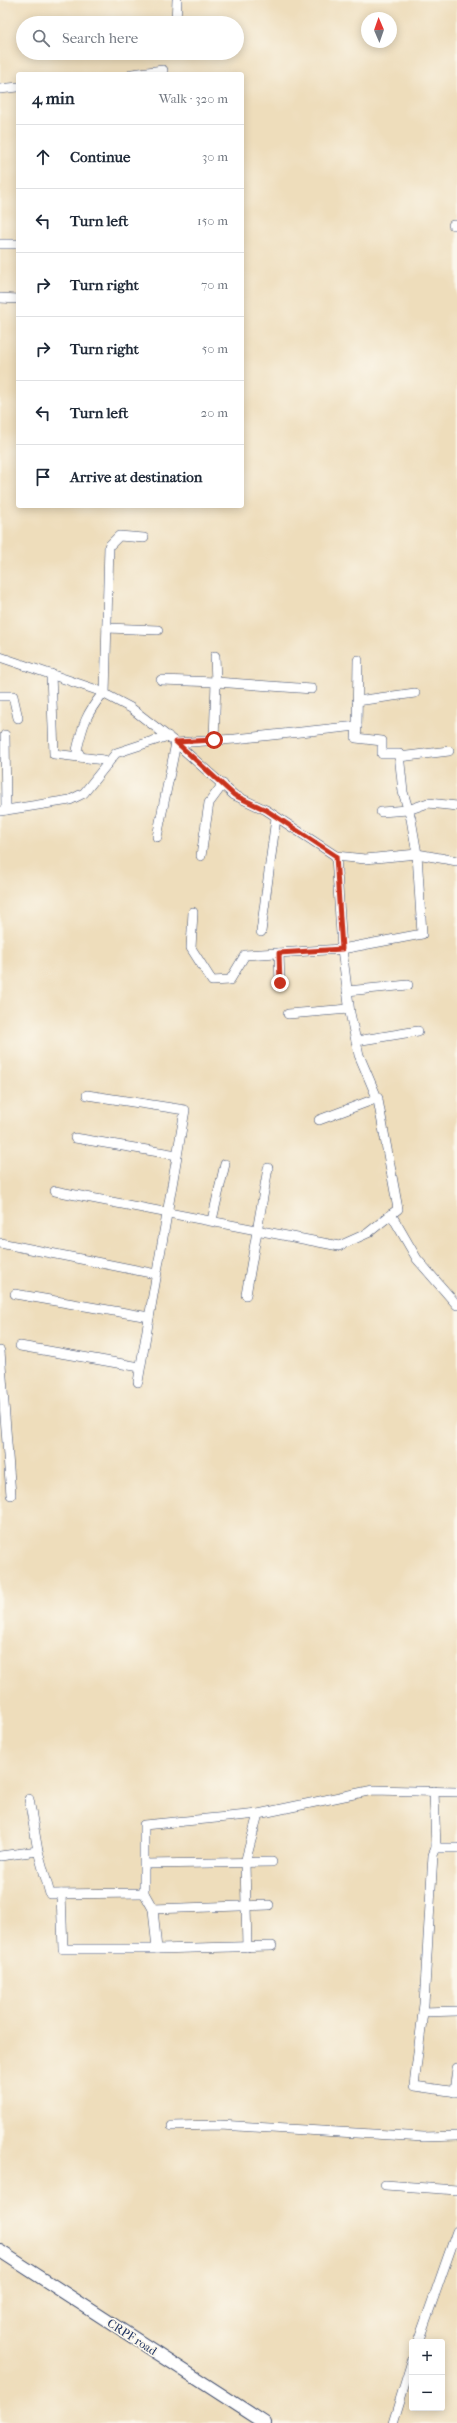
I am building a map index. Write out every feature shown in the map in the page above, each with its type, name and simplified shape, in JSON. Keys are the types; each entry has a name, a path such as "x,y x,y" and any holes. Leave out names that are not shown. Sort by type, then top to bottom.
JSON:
{"street":[{"path":"177,16 178,0"},
{"path":"147,72 162,70"},
{"path":"0,89 16,87"},
{"path":"0,244 16,244"},
{"path":"0,298 16,300"},
{"path":"81,757 77,750 85,718 88,712 104,694 109,546 119,536 144,538"},
{"path":"107,628 158,630"},
{"path":"214,740 216,682 215,656"},
{"path":"0,657 52,674 104,694 131,708 176,742 234,795 266,810 336,856 366,859 417,854 457,861"},
{"path":"358,660 356,738 382,741 382,754 398,754 399,757 449,751"},
{"path":"52,674 54,754 66,757 104,760 107,764"},
{"path":"161,680 216,682 312,689"},
{"path":"357,701 415,693"},
{"path":"0,696 14,696 18,718"},
{"path":"176,742 214,740 357,726"},
{"path":"5,735 3,810 70,800 84,793 116,753 168,736"},
{"path":"157,837 176,742"},
{"path":"193,912 190,948 212,981 230,980 245,955 342,949 422,934 417,854 403,792 399,757"},
{"path":"201,856 209,803 222,784"},
{"path":"381,812 408,810 428,802 457,806"},
{"path":"261,932 276,818"},
{"path":"55,1191 168,1211 339,1246 368,1233 398,1208 378,1098 359,1055 349,1009 342,949 336,856"},
{"path":"279,953 280,983"},
{"path":"347,991 408,985"},
{"path":"288,1014 349,1009"},
{"path":"356,1041 418,1030"},
{"path":"87,1095 185,1110 138,1382"},
{"path":"319,1120 378,1098"},
{"path":"75,1138 177,1155"},
{"path":"212,1220 225,1164"},
{"path":"246,1295 268,1168"},
{"path":"391,1214 417,1259 457,1305"},
{"path":"0,1243 156,1274"},
{"path":"16,1294 149,1317"},
{"path":"20,1346 140,1366"},
{"path":"0,1351 11,1495"},
{"path":"157,1949 153,1909 144,1894 144,1825 258,1814 373,1790 457,1792"},
{"path":"434,1791 436,1848 433,1855 422,2012 414,2086 456,2092 457,2068"},
{"path":"29,1799 38,1851 50,1894 144,1894"},
{"path":"247,1947 245,1862 258,1814"},
{"path":"436,1848 457,1848"},
{"path":"0,1856 38,1851"},
{"path":"145,1864 272,1862"},
{"path":"61,1894 63,1950 272,1946"},
{"path":"153,1909 269,1905"},
{"path":"422,2012 457,2012"},
{"path":"172,2126 220,2125 424,2137 457,2136"},
{"path":"385,2185 457,2190"},
{"path":"419,2339 457,2231"},
{"name":"CRPF road","path":"0,2250 264,2423"},
{"path":"393,2423 409,2371"}],"route":[{"path":"214,740 176,742 234,795 266,810 336,856 342,949 279,953 280,983"}]}
